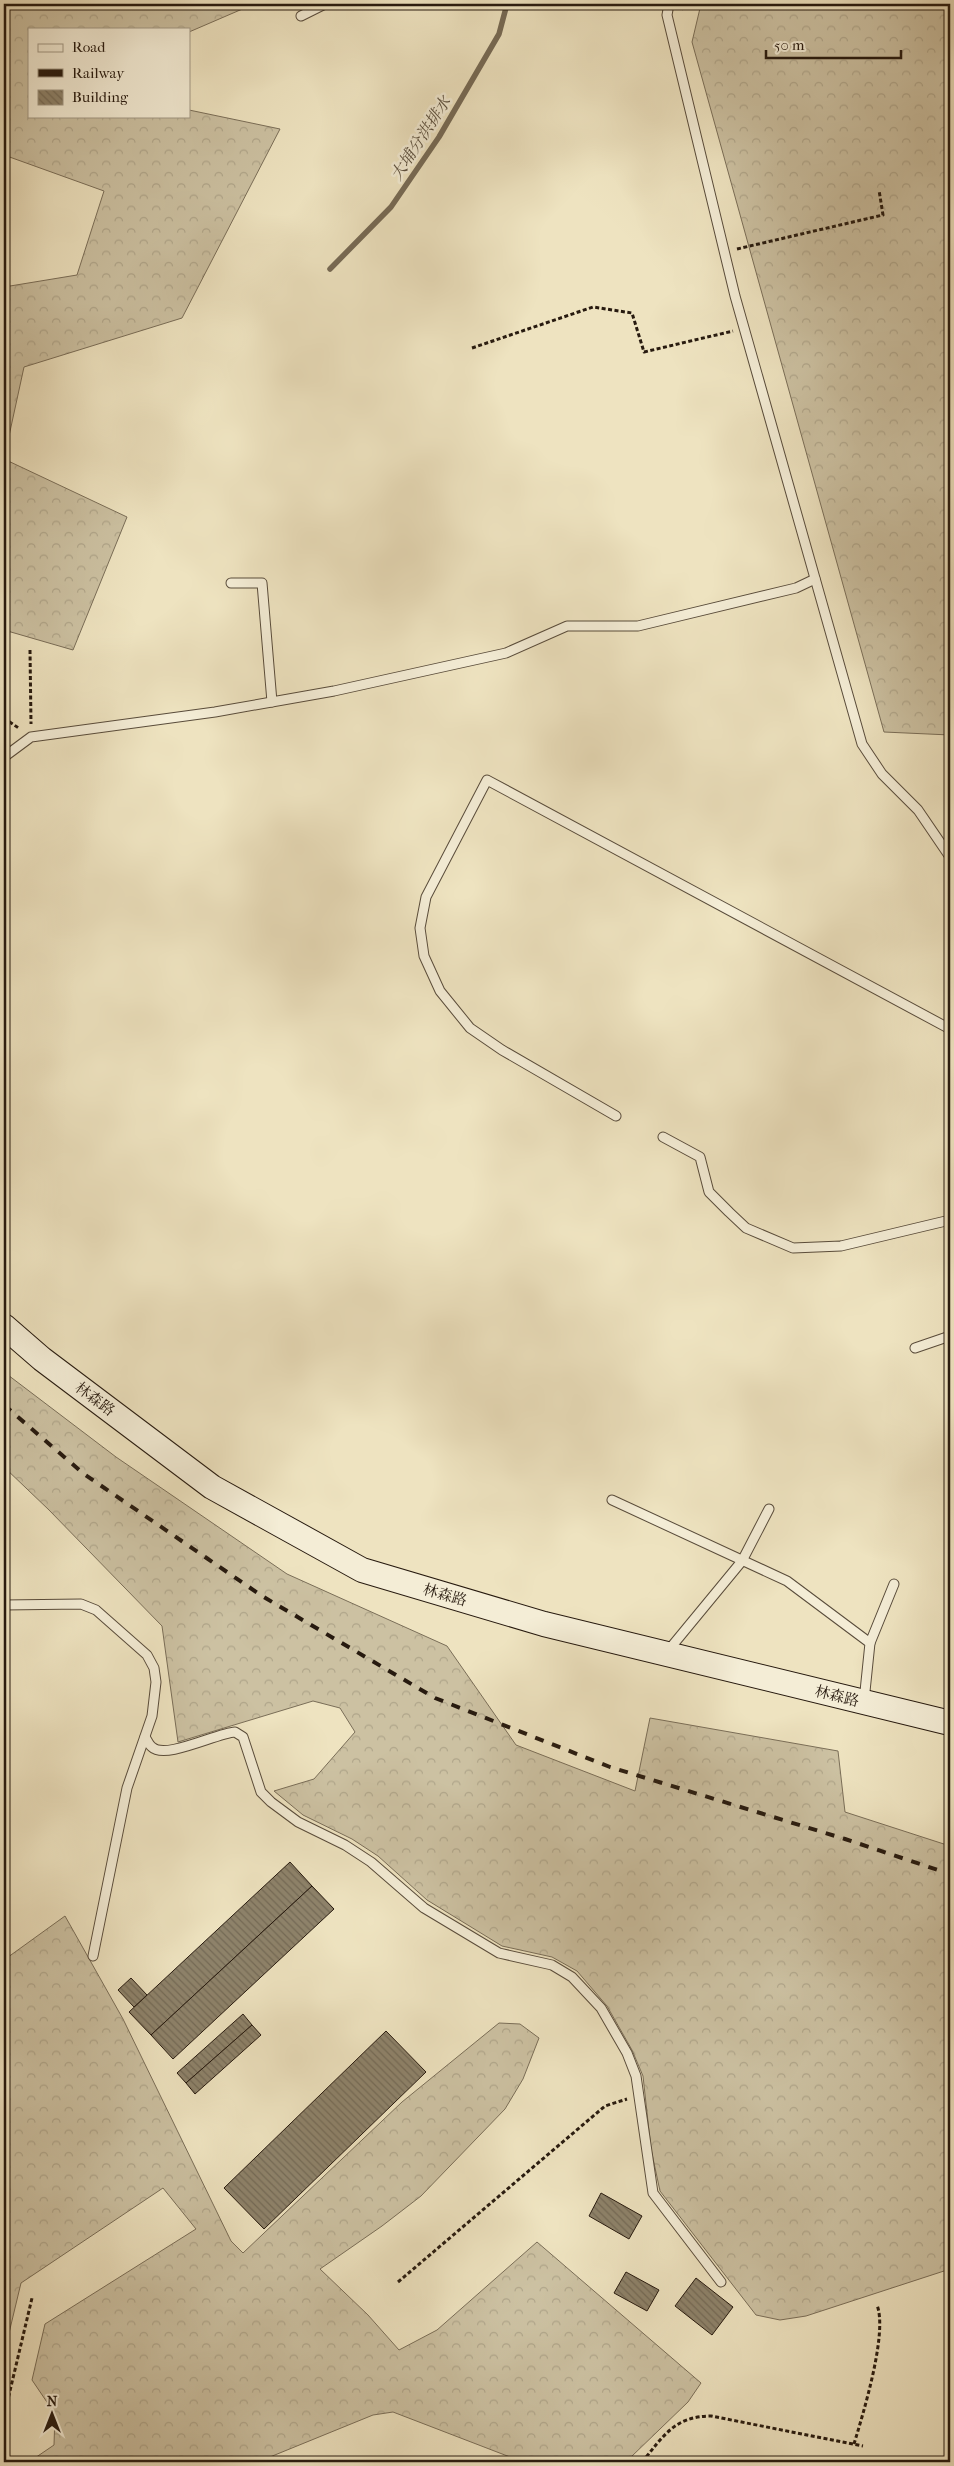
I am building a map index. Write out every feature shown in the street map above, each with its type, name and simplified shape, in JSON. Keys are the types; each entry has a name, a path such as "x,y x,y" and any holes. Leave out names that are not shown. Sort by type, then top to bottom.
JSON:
{"main road":[{"name":"林森路","path":"4,1326 50,1365 212,1487 362,1570 544,1624 950,1723"}],"lane":[{"path":"301,16 325,4"},
{"path":"668,4 667,15 744,328 862,744 882,774 918,810 950,857"},
{"path":"4,756 31,737 272,702 334,691 506,653 567,626 638,626 796,588 815,578"},
{"path":"231,583 262,583 272,702"},
{"path":"616,1116 502,1050 470,1028 440,991 424,956 420,928 426,897 487,780 950,1029"},
{"path":"663,1137 700,1157 709,1192 746,1228 793,1248 841,1246 950,1220"},
{"path":"915,1348 950,1336"},
{"path":"612,1500 787,1581 870,1643"},
{"path":"665,1654 742,1561 769,1509"},
{"path":"864,1702 870,1643 894,1584"},
{"path":"4,1606 81,1604 96,1610 141,1650 154,1668 156,1682 152,1716 127,1788 93,1956"},
{"path":"145,1737 152,1748 160,1751 176,1749 228,1732 235,1732 243,1737 261,1792 298,1822 345,1845 371,1862 424,1908 499,1953 552,1965 572,1977 601,2008 627,2053 636,2076 653,2193 721,2282"}],"path":[{"path":"725,252 883,215 880,190"},
{"path":"472,348 593,307 632,314 644,352 744,328"},
{"path":"30,650 31,737"},
{"path":"4,718 31,737"},
{"path":"398,2282 605,2106 639,2096"},
{"path":"4,2416 32,2298"},
{"path":"854,2444 865,2406 876,2352 881,2315 877,2305"},
{"path":"642,2462 669,2429 681,2421 694,2416 710,2416 863,2446"}],"green space":[{"path":"4,4 254,4 190,32 190,28 28,28 28,118 190,118 190,110 280,129 182,318 24,367 4,459 4,287 77,275 104,191 4,155"},
{"path":"701,4 950,4 950,735 884,732 692,42"},
{"path":"4,459 127,517 73,650 4,630"},
{"path":"4,1372 116,1457 287,1574 447,1646 516,1745 635,1791 650,1718 838,1751 845,1812 950,1846 950,2272 944,2271 806,2316 780,2320 756,2315 660,2191 651,2149 643,2076 632,2050 607,2006 577,1971 552,1957 502,1946 427,1900 378,1856 352,1839 303,1815 274,1791 314,1779 355,1732 340,1708 313,1701 178,1742 162,1626 49,1510 4,1467"},
{"path":"65,1916 123,2019 231,2241 243,2253 402,2102 499,2023 520,2024 539,2038 523,2079 505,2109 421,2196 320,2269 368,2315 399,2350 437,2330 537,2242 701,2383 688,2402 631,2457 620,2462 523,2462 393,2412 373,2415 265,2459 262,2462 29,2462 54,2445 55,2414 32,2380 45,2324 196,2229 163,2188 21,2283 4,2354 4,1960"}],"building":[{"path":"290,1862 312,1886 151,2035 129,2012"},
{"path":"312,1886 334,1909 173,2059 151,2035"},
{"path":"131,1978 147,1995 134,2007 118,1990"},
{"path":"243,2014 252,2025 186,2083 177,2073"},
{"path":"252,2025 261,2035 195,2094 186,2083"},
{"path":"386,2031 426,2072 264,2229 224,2188"},
{"path":"601,2193 642,2216 629,2239 589,2216"},
{"path":"626,2272 659,2290 647,2311 614,2293"},
{"path":"696,2278 733,2307 712,2335 675,2306"}],"waterway":[{"name":"大埔分洪排水","path":"330,269 391,207 439,137 499,34 507,4"}],"railway":[{"path":"4,1405 84,1474 262,1596 435,1698 610,1767 845,1839 950,1874"}]}
